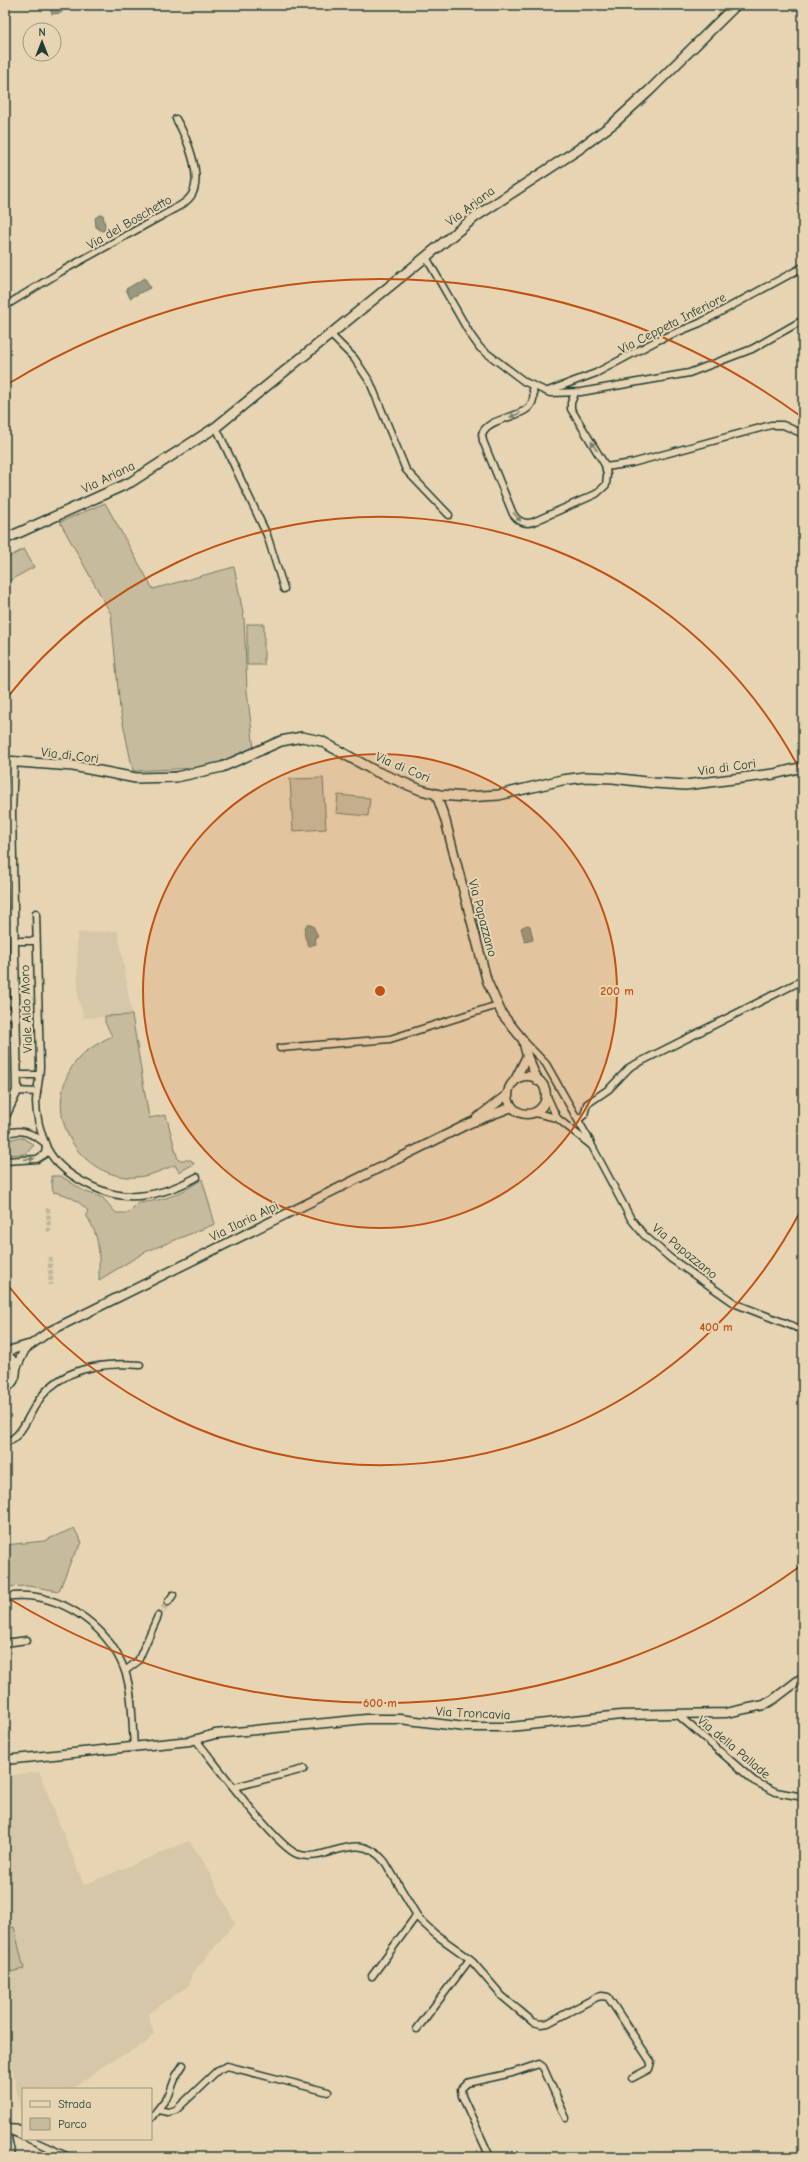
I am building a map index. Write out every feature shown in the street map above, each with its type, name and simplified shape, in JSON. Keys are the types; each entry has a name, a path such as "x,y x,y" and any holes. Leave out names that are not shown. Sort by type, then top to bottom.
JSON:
{"main road":[{"name":"Via Ariana","path":"5,539 127,484 216,428 491,205 567,157 614,123 649,91 736,5"},
{"name":"Via di Cori","path":"9,762 73,766 136,778 176,777 226,765 281,741 302,737 321,741 375,771 416,788 436,794 466,797 496,795 562,780 590,777 624,779 667,785 690,785 774,774 803,767"}],"street":[{"name":"Via del Boschetto","path":"5,306 62,271 174,209 189,199 194,188 194,168 187,141 176,119"},
{"path":"426,257 477,344 494,360 532,386 547,392 575,393 659,380 695,371 757,347 803,320"},
{"name":"Via Ceppeta Inferiore","path":"547,392 600,371 658,340 700,323 803,267"},
{"path":"331,335 350,353 370,382 406,470 449,515"},
{"path":"532,386 534,399 528,408 488,426 482,434 483,441 516,518 523,523 533,522 598,493 607,482 606,467 571,409 571,403 575,393"},
{"path":"606,467 632,463 771,425 783,425 803,434"},
{"path":"216,428 267,535 284,589"},
{"name":"Viale Aldo Moro","path":"9,762 17,1091"},
{"name":"Via Papazzano","path":"436,794 445,819 484,972 498,1005 512,1028 544,1062 579,1119 627,1213 652,1242 727,1299 751,1311 803,1330"},
{"name":"Viale Aldo Moro","path":"36,913 39,1076 37,1092 38,1116 46,1145"},
{"path":"14,941 36,941"},
{"path":"5,980 15,972"},
{"path":"579,1119 584,1115 587,1104 609,1089 630,1067 803,980"},
{"path":"5,999 16,1009 5,1018"},
{"path":"280,1048 390,1039 498,1005"},
{"path":"5,1036 16,1041"},
{"name":"Via Papazzano","path":"523,1040 527,1056 538,1081"},
{"path":"514,1082 523,1077 528,1077 538,1081 546,1094 543,1105 535,1112 523,1114 512,1107 508,1094 514,1082 527,1056"},
{"path":"17,1075 39,1076"},
{"path":"5,1116 17,1091 37,1092"},
{"name":"Via Ilaria Alpi","path":"470,1123 508,1094"},
{"name":"Via Papazzano","path":"546,1094 557,1118"},
{"name":"Via Ilaria Alpi","path":"5,1390 14,1381 16,1368 22,1354 31,1344 50,1331 470,1123 512,1107"},
{"name":"Via Papazzano","path":"535,1112 557,1118 592,1146"},
{"path":"5,1134 16,1131 26,1132 46,1145 58,1164 73,1175 100,1190 123,1196 139,1197 154,1194 176,1187 197,1177"},
{"path":"5,1161 38,1158 45,1154 46,1145"},
{"name":"Via Ilaria Alpi","path":"5,1353 31,1344"},
{"path":"5,1353 11,1358 16,1368"},
{"path":"5,1443 17,1436 42,1396 67,1375 97,1366 140,1365"},
{"path":"168,1602 173,1595"},
{"path":"5,1597 24,1596 42,1598 61,1604 78,1613 103,1635 115,1652 124,1671 129,1691 134,1747"},
{"path":"124,1671 138,1661 158,1616"},
{"path":"5,1643 27,1640"},
{"name":"Via Troncavia","path":"5,1760 196,1740 215,1734 366,1718 400,1719 465,1727 510,1727 606,1716 726,1713 764,1705 779,1696 803,1677"},
{"name":"Via della Pallade","path":"677,1714 754,1781 776,1792 803,1796"},
{"path":"196,1740 276,1837 294,1853 311,1855 352,1846 364,1847 374,1851 385,1862 416,1916 435,1934 470,1959 502,1996 536,2023 548,2023 599,1996 608,1997 651,2062 649,2069 632,2078"},
{"path":"235,1787 304,1769"},
{"path":"372,1976 416,1916"},
{"path":"417,2029 470,1959"},
{"path":"490,2157 462,2096 461,2089 465,2084 512,2073 539,2064 544,2067 566,2118"},
{"path":"152,2117 169,2095 176,2076 183,2065"},
{"path":"158,2110 168,2112 176,2110 218,2070 227,2066 328,2092"},
{"path":"5,2128 22,2129"},
{"path":"5,2128 22,2136"},
{"path":"5,2128 12,2157"},
{"path":"31,2140 69,2157"}],"shaded area":[{"path":"58,5 66,6 61,13 52,14 50,8"},
{"path":"101,214 103,215 106,230 102,231 96,227 95,218"},
{"path":"145,278 150,288 130,298 126,289"},
{"path":"307,924 313,926 318,936 315,937 316,944 309,946 305,935"},
{"path":"527,925 530,926 533,940 525,942 521,928"},
{"path":"118,931 132,1015 84,1018 78,997 77,933"},
{"path":"39,1772 84,1885 189,1841 201,1857 235,1923 192,1974 189,1985 148,2014 154,2034 145,2044 105,2064 90,2077 72,2088 22,2088 22,2119 5,2029 5,1776"}],"green space":[{"path":"105,503 153,589 234,567 244,618 247,691 254,749 222,763 196,768 133,771 120,709 111,614 60,522"},
{"path":"24,549 34,567 5,583 5,559"},
{"path":"247,624 264,624 264,665 247,665"},
{"path":"323,778 326,829 293,831 290,779"},
{"path":"338,795 370,798 368,816 336,813"},
{"path":"132,1015 149,1118 166,1115 178,1160 191,1160 194,1164 179,1172 175,1165 152,1174 139,1177 126,1177 108,1172 92,1164 79,1151 69,1137 63,1120 61,1102 64,1084 72,1067 80,1057 95,1045 112,1036 105,1022 105,1016"},
{"path":"15,1138 23,1138 34,1145 26,1154 5,1155 5,1142"},
{"path":"51,1176 61,1176 84,1191 103,1198 116,1213 128,1213 138,1203 172,1196 187,1189 202,1179 215,1224 145,1252 99,1280 97,1239 91,1223 86,1215 88,1211 72,1198 53,1192"},
{"path":"74,1528 82,1543 72,1558 59,1591 28,1586 5,1587 5,1545 44,1541"},
{"path":"14,1927 24,1969 5,1973 5,1929"}],"tunnel":[{"path":"48,1208 49,1233"},
{"path":"50,1257 51,1285"},
{"path":"158,1616 168,1602"}]}
